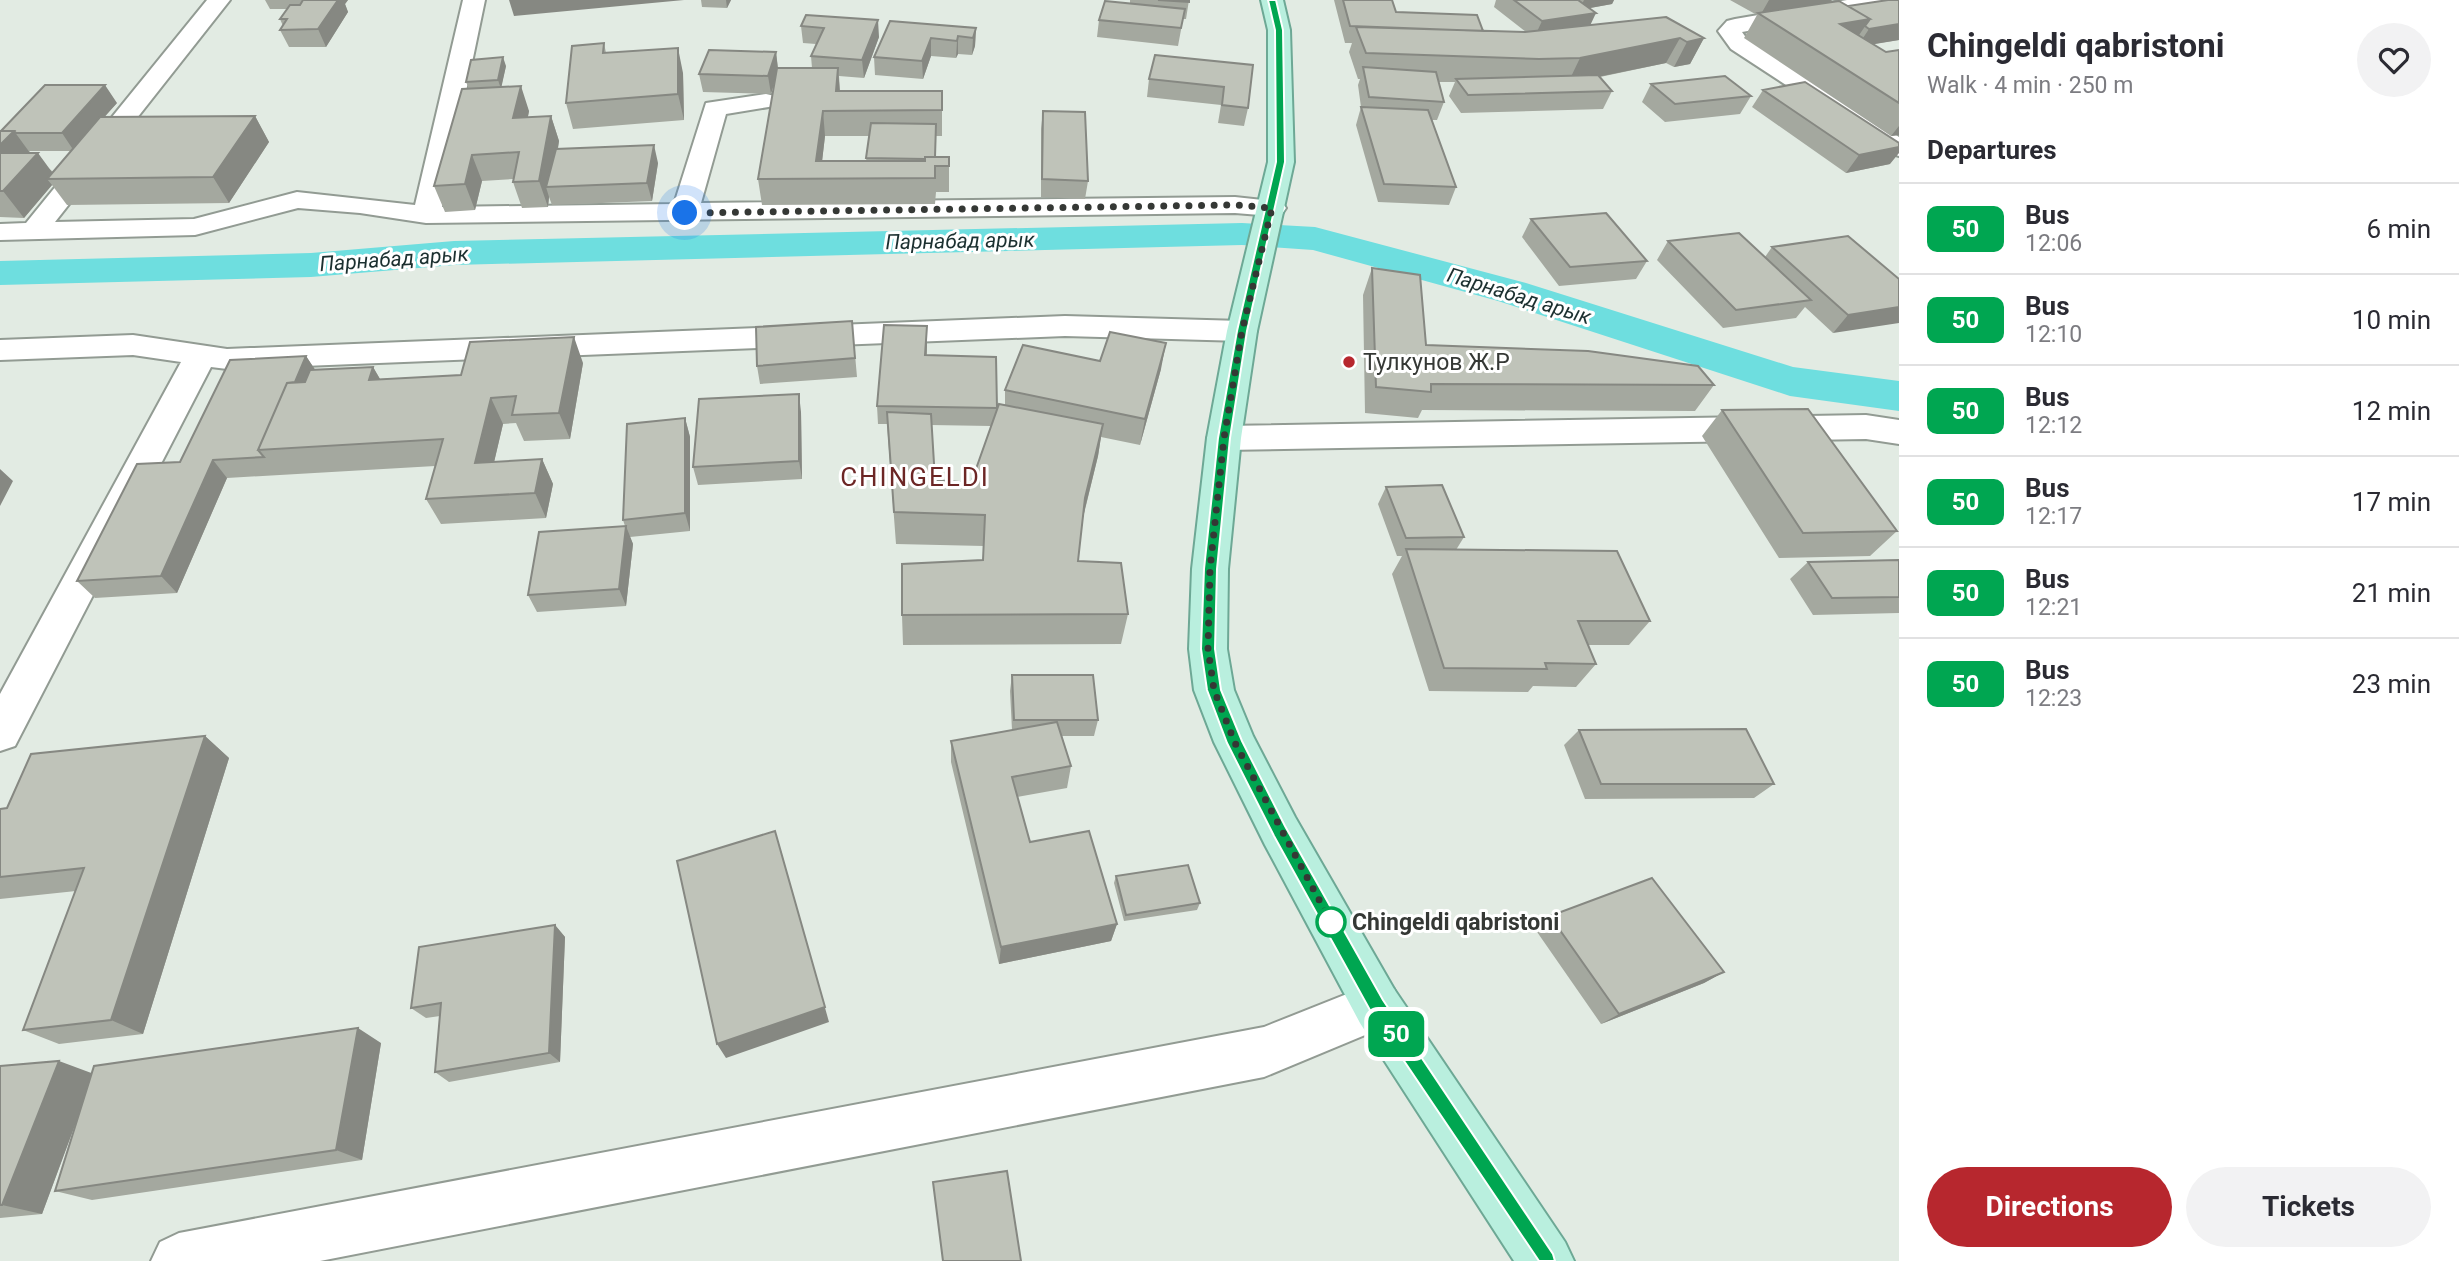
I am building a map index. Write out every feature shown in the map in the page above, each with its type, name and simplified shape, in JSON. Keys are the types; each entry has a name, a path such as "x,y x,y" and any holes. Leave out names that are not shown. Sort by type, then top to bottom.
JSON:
{"main road":[{"path":"1272,0 1279,30 1281,162 1242,331 1224,438 1210,569 1208,649 1214,690 1235,743 1377,1006 1546,1261"}],"street":[{"path":"34,231 219,0"},
{"path":"426,215 474,0"},
{"path":"1885,0 1735,26 1729,31 1738,44 1899,148"},
{"path":"685,213 715,108 766,101"},
{"path":"0,232 195,227 297,200 360,205 426,215 1235,205 1272,208"},
{"path":"0,350 133,345 227,359 1065,326 1242,331"},
{"path":"0,733 201,355"},
{"path":"1224,438 1866,427 1899,432"},
{"path":"179,1261 1264,1052 1377,1006"}],"building":[{"path":"303,0 338,0 318,29 280,30 287,19 280,19 290,5 300,5"},
{"path":"1158,0 1189,0 1189,2"},
{"path":"1343,0 1392,0 1396,12 1477,15 1483,31 1350,26"},
{"path":"1514,0 1578,0 1596,13 1542,21"},
{"path":"1899,0 1899,24 1869,29 1865,26 1870,19 1848,6"},
{"path":"1105,1 1185,9 1181,28 1099,20"},
{"path":"1839,1 1870,19 1840,24 1886,52 1899,50 1899,103 1758,13"},
{"path":"806,15 878,20 862,60 811,56 824,28 801,26"},
{"path":"1666,17 1704,38 1687,42 1680,38 1580,58 1539,59 1366,53 1356,27 1525,32"},
{"path":"890,21 976,28 973,38 958,36 957,41 931,38 922,61 874,57"},
{"path":"604,43 603,53 678,48 678,94 566,103 572,46"},
{"path":"709,50 776,52 768,76 699,74"},
{"path":"1155,55 1253,65 1248,108 1222,105 1224,87 1149,79"},
{"path":"503,57 498,80 466,82 471,60"},
{"path":"1363,67 1436,72 1444,102 1369,97"},
{"path":"777,68 838,68 836,91 942,91 942,110 823,111 816,161 925,161 925,157 949,157 949,166 935,166 935,178 758,179"},
{"path":"1598,75 1612,91 1468,95 1456,79"},
{"path":"1725,76 1751,96 1675,104 1651,84"},
{"path":"1805,82 1899,143 1899,147 1859,155 1763,90"},
{"path":"45,85 105,85 62,133 1,131"},
{"path":"521,86 513,118 551,116 539,181 513,182 519,152 472,155 465,184 434,186 462,89"},
{"path":"1361,107 1428,110 1456,187 1384,184"},
{"path":"1043,111 1085,112 1088,181 1042,179"},
{"path":"255,116 213,177 47,179 100,117"},
{"path":"871,123 936,124 935,157 866,158"},
{"path":"0,131 14,131 0,145"},
{"path":"654,145 647,183 546,187 556,149"},
{"path":"0,153 38,153 3,191 0,191"},
{"path":"1606,213 1647,261 1570,267 1531,219"},
{"path":"1739,233 1811,300 1736,310 1668,241"},
{"path":"1848,236 1899,279 1899,307 1848,315 1772,247"},
{"path":"1372,268 1420,275 1426,345 1588,351 1698,366 1714,385 1431,384 1431,392 1376,387"},
{"path":"852,321 855,358 757,366 756,327"},
{"path":"884,325 927,326 925,355 996,357 997,408 877,406"},
{"path":"1110,332 1166,343 1145,419 1005,390 1023,345 1100,361"},
{"path":"574,337 559,413 512,415 516,396 491,398 475,463 542,459 535,493 426,499 443,439 258,450 287,383 305,382 310,370 373,367 369,380 461,375 470,342"},
{"path":"306,356 295,382 287,383 258,450 264,457 213,460 161,576 77,581 137,464 180,462 230,360"},
{"path":"799,394 799,461 693,467 699,399"},
{"path":"999,404 1103,424 1085,498 1078,561 1121,563 1128,614 902,615 902,564 983,560 985,515 894,512 887,412 931,414 935,480 971,483"},
{"path":"1808,409 1897,531 1803,533 1722,410"},
{"path":"685,418 685,513 623,520 627,424"},
{"path":"1442,485 1464,537 1406,538 1386,487"},
{"path":"626,526 619,589 528,595 539,532"},
{"path":"1406,549 1617,551 1650,621 1578,621 1596,664 1545,663 1547,669 1444,668"},
{"path":"1899,560 1899,597 1832,598 1808,562"},
{"path":"1012,675 1093,675 1098,720 1014,720"},
{"path":"1057,722 1071,766 1012,777 1030,842 1089,831 1117,924 1001,947 951,741"},
{"path":"1746,729 1774,784 1601,784 1579,730"},
{"path":"205,736 111,1020 23,1030 84,868 0,877 0,809 7,808 31,754"},
{"path":"775,831 825,1007 717,1044 677,861"},
{"path":"1188,865 1200,903 1126,915 1116,876"},
{"path":"1652,878 1724,972 1619,1014 1550,916"},
{"path":"555,925 549,1053 435,1072 441,1003 411,1008 419,947"},
{"path":"358,1028 336,1150 55,1191 94,1066"},
{"path":"59,1061 2,1205 0,1205 0,1066"},
{"path":"1007,1171 1021,1261 943,1261 933,1182"}],"waterway":[{"name":"Парнабад арык","path":"0,273 311,265 454,253 1242,234 1315,239 1512,292 1790,381 1899,396"}],"bus line":[{"name":"50","path":"1272,0 1279,30 1281,162 1268,229 1242,331 1224,438 1210,569 1208,649 1214,690 1235,743 1280,831 1377,1006 1546,1261"}],"place":[{"name":"Тулкунов Ж.Р","path":"1349,362"},
{"name":"Chingeldi qabristoni","path":"1331,922"}],"district":[{"name":"CHINGELDI","path":"915,477"}],"route":[{"path":"685,213 1235,205 1272,208 1242,331 1224,438 1210,569 1208,649 1214,690 1235,743 1331,922"}]}
